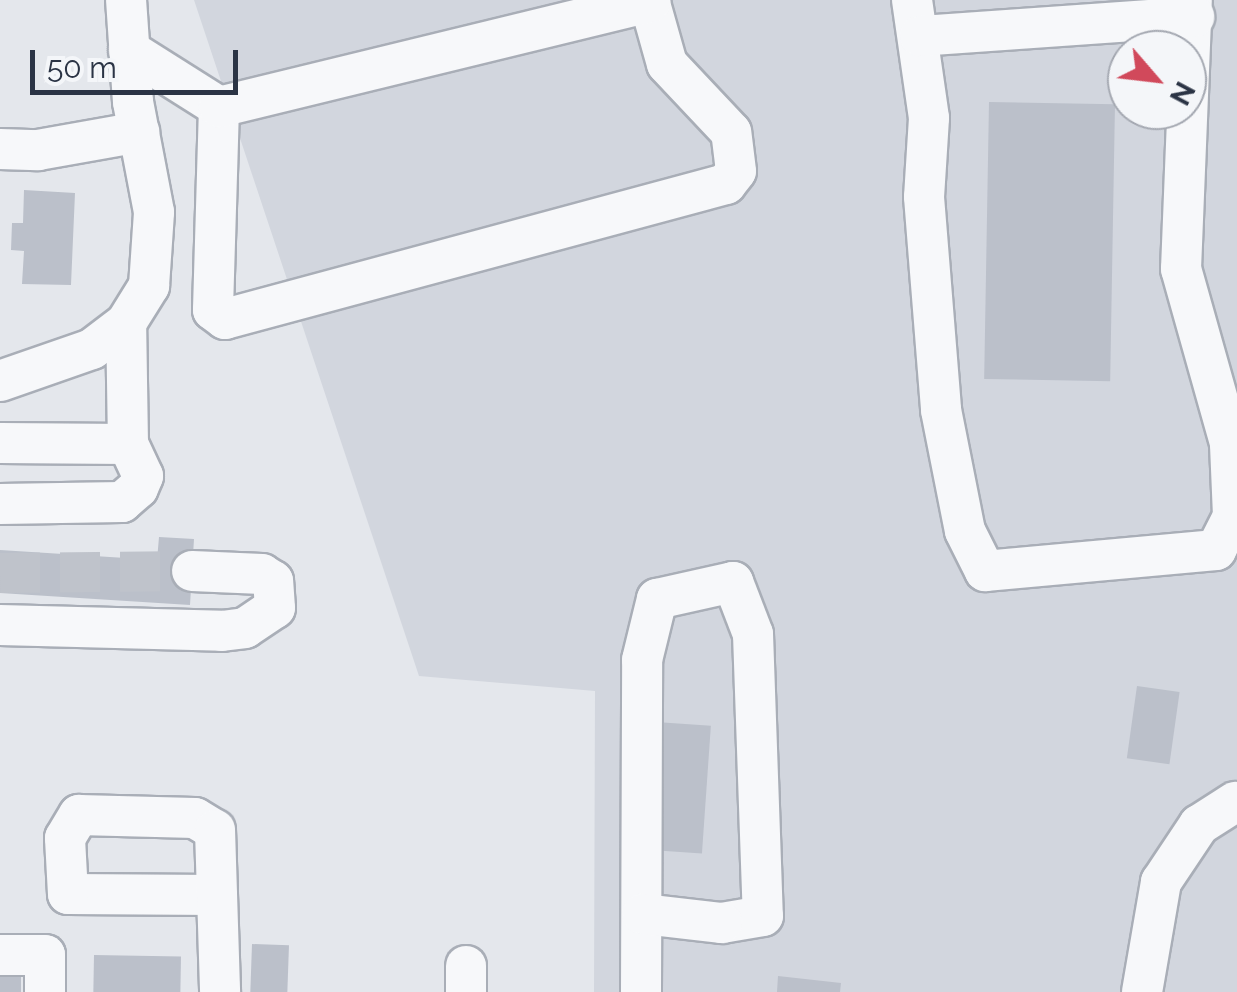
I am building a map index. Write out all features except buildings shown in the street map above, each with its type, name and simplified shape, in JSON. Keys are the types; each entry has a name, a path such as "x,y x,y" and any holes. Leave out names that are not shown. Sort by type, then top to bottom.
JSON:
{"lane":[{"path":"0,381 62,363 126,324 149,286 154,212 139,132 126,0"},
{"path":"129,50 219,107 649,1 667,64 731,132 736,170 726,184 224,319 213,310 219,107"},
{"path":"1193,8 1181,269 1230,443 1233,516 1216,550 985,570 964,531 941,410 924,197 929,118 916,18 1193,8"},
{"path":"0,149 38,150 139,132"},
{"path":"0,504 122,502 143,476 128,444 126,324"},
{"path":"0,443 128,444"},
{"path":"0,626 222,631 255,624 275,608 273,581 262,574 192,571"},
{"path":"642,992 642,660 657,599 733,582 753,634 762,916 722,923 643,914"},
{"path":"1142,992 1160,882 1199,826 1235,802"},
{"path":"0,954 45,973 68,894 65,838 78,816 194,818 215,830 220,992"},
{"path":"68,894 217,895"}],"shaded area":[{"path":"194,0 1237,0 1237,992 594,992 595,691 419,676"}],"tunnel":[{"path":"0,573 192,571"}]}
